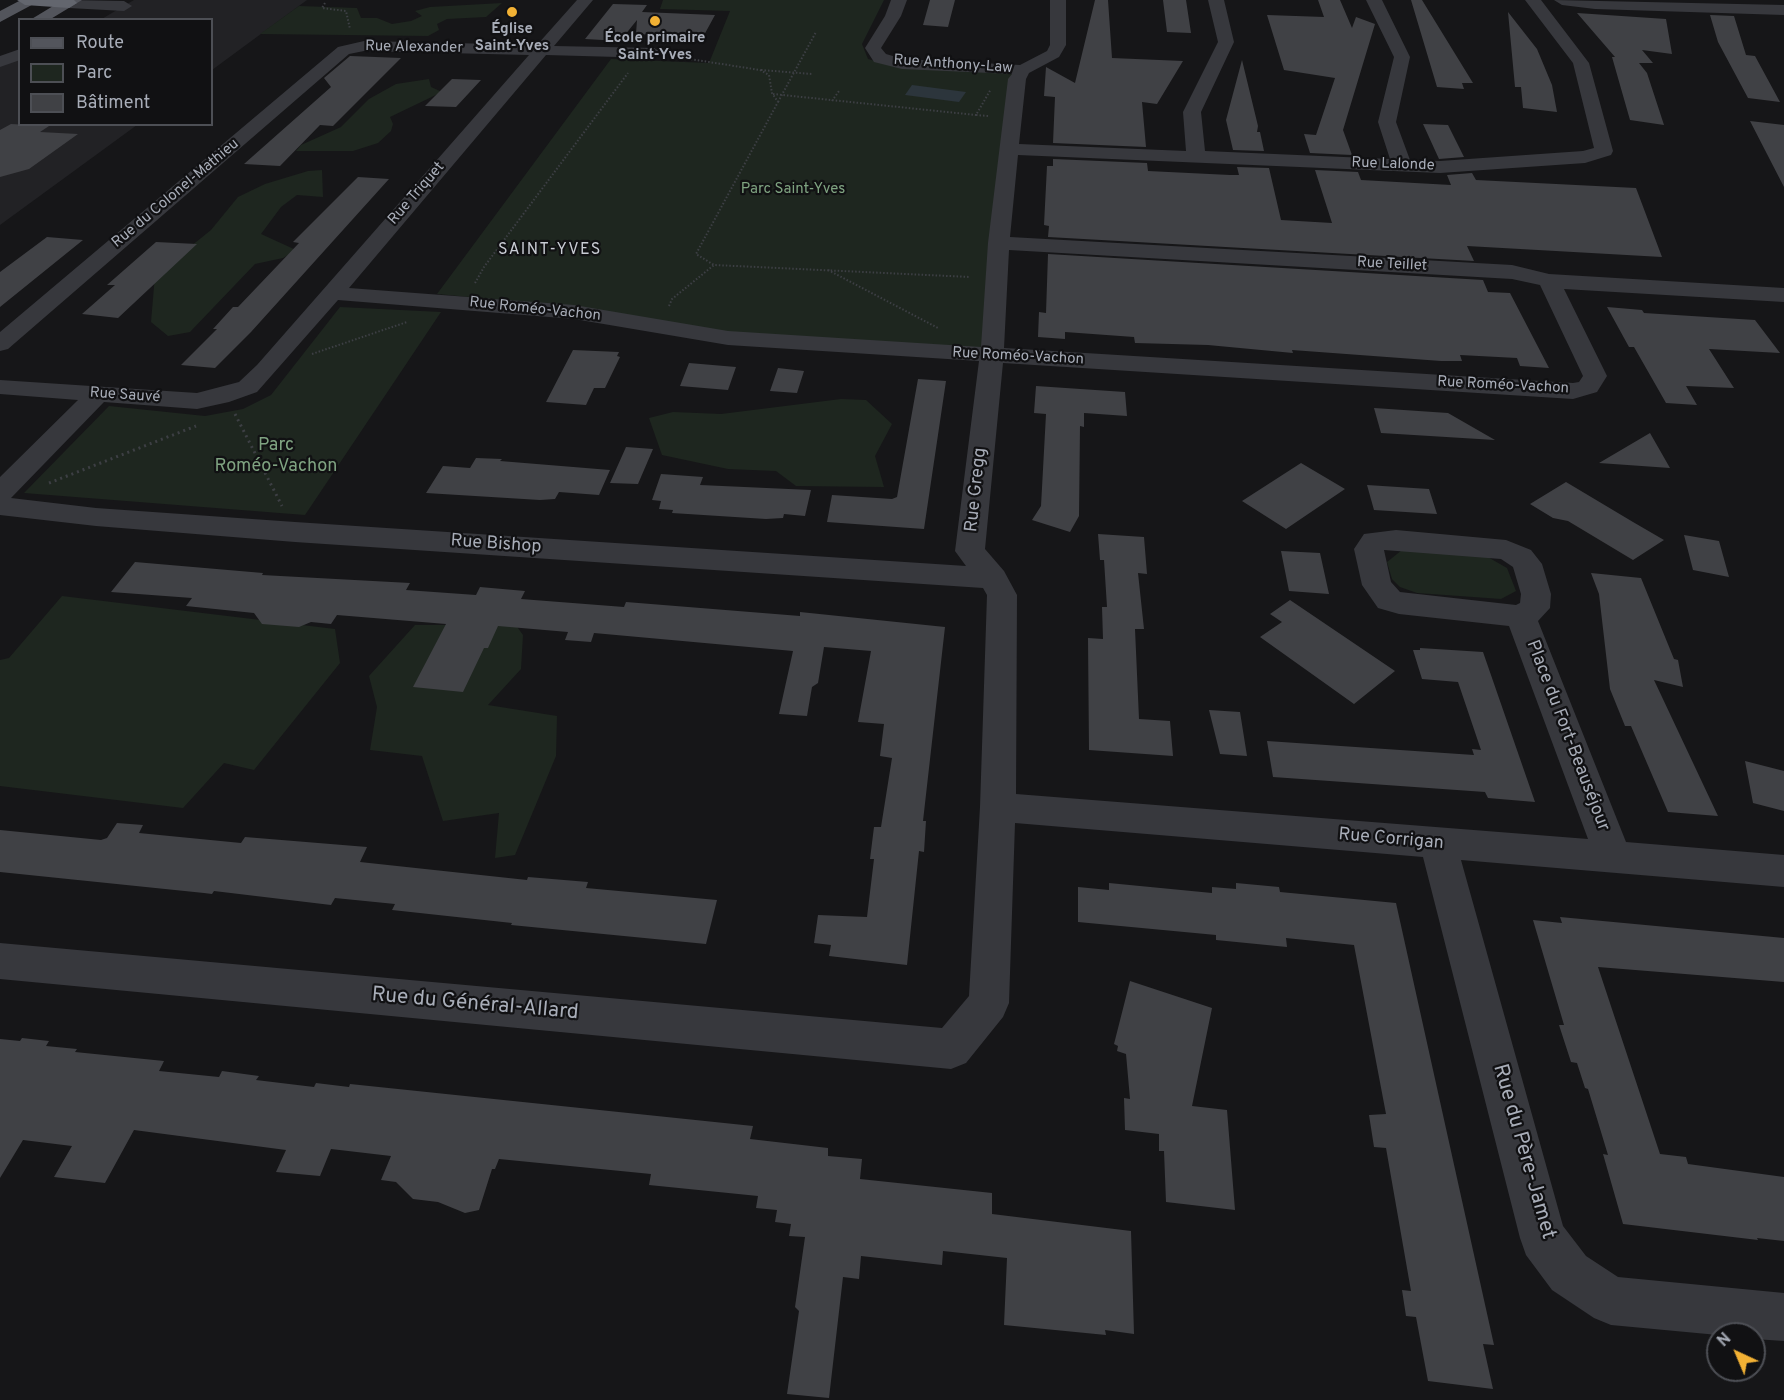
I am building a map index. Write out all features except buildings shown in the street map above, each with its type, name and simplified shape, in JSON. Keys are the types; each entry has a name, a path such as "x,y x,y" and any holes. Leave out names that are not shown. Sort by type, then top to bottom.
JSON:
{"highway":[{"path":"25,0 71,2"}],"main road":[{"path":"0,17 33,0"},
{"path":"41,18 71,2"}],"street":[{"name":"Rue Triquet","path":"257,378 585,0"},
{"name":"Rue Anthony-Law","path":"899,0 893,16 873,48 880,58 902,64 1023,70"},
{"path":"1023,70 1053,54 1058,45 1058,0"},
{"path":"1196,157 1192,112 1226,42 1216,0"},
{"path":"1374,0 1402,57 1387,122 1402,166"},
{"name":"Rue Lalonde","path":"1011,149 1440,167 1585,157 1604,151 1581,63 1533,0"},
{"path":"1562,0 1595,4 1784,10"},
{"path":"71,2 129,3"},
{"path":"103,18 129,3"},
{"name":"Rue Alexander","path":"354,47 654,53"},
{"name":"Rue du Colonel-Mathieu","path":"0,344 344,50 354,47"},
{"path":"0,62 18,55"},
{"name":"Rue Gregg","path":"951,1049 988,1003 998,807 1002,595 993,578 970,551 992,356 995,279 1017,79 1023,70"},
{"name":"Rue Teillet","path":"999,243 1512,272 1549,281 1784,295"},
{"name":"Rue Roméo-Vachon","path":"332,293 574,312 728,338 1573,391 1588,387 1595,376 1549,281"},
{"name":"Rue Sauvé","path":"0,387 197,401 220,397 257,378"},
{"path":"0,493 97,395"},
{"name":"Rue Bishop","path":"0,506 96,517 295,532 993,578"},
{"name":"Place du Fort-Beauséjour","path":"1396,540 1506,550 1521,557 1527,564 1536,594 1535,608 1521,616 1389,600 1377,585 1369,549 1374,541 1396,540"},
{"name":"Place du Fort-Beauséjour","path":"1521,616 1595,804 1612,856"},
{"name":"Rue Corrigan","path":"998,807 1784,871"},
{"name":"Rue du Père-Jamet","path":"1438,844 1543,1238 1569,1273 1611,1301 1784,1317"},
{"name":"Rue du Général-Allard","path":"0,961 951,1049"}],"path":[{"path":"325,3 322,8 346,11 354,47"},
{"path":"816,32 696,254 714,265 995,279"},
{"path":"654,53 760,70 812,74"},
{"path":"669,62 678,57"},
{"path":"464,302 484,267 631,69"},
{"path":"760,70 769,75 772,93 778,102"},
{"path":"832,101 839,91"},
{"path":"772,93 976,115"},
{"path":"660,326 672,299 714,265"},
{"path":"826,269 940,329"},
{"path":"257,378 409,321"},
{"path":"220,397 233,411 295,532"},
{"path":"46,484 200,424"}],"shaded area":[{"path":"134,0 307,0 213,69 213,18 103,18"},
{"path":"18,54 18,126 136,126 0,225 0,62"},
{"path":"912,85 966,92 959,102 905,95"}],"green space":[{"name":"Parc Saint-Yves","path":"663,0 884,0 862,44 868,59 893,66 1014,74 984,353 754,338 577,307 437,294 611,59 709,63 730,11 660,9"},
{"path":"502,3 486,17 447,19 437,24 439,30 428,36 260,34 299,6 357,8 361,18 377,18 392,24 411,21 422,16 415,11 430,7"},
{"path":"653,35 696,37 692,44 649,42"},
{"path":"429,79 431,87 442,92 390,117 393,124 391,131 378,143 353,151 296,151 301,145 341,127 369,99 396,84"},
{"path":"322,170 323,197 297,195 281,207 261,234 296,250 283,258 255,264 190,332 168,336 151,322 155,275 211,230 238,197 265,184 308,171"},
{"name":"Parc Roméo-Vachon","path":"340,307 441,312 305,515 24,493 109,406 205,416 243,409 271,395"},
{"path":"841,399 866,400 892,424 875,456 884,487 796,486 776,471 728,469 662,455 649,418 673,412 721,414"},
{"path":"1402,550 1486,556 1507,568 1516,591 1501,599 1417,593 1400,587 1392,579 1387,562"},
{"path":"62,596 335,629 340,663 254,770 224,763 183,808 0,786 0,660 9,658"},
{"path":"510,617 523,635 521,669 488,705 557,716 556,756 515,855 495,858 499,813 443,821 422,756 370,750 377,707 369,676 415,625 456,625"}],"place":[{"name":"Église Saint-Yves","path":"512,12"},
{"name":"École primaire Saint-Yves","path":"655,21"}],"district":[{"name":"SAINT-YVES","path":"550,251"}]}
